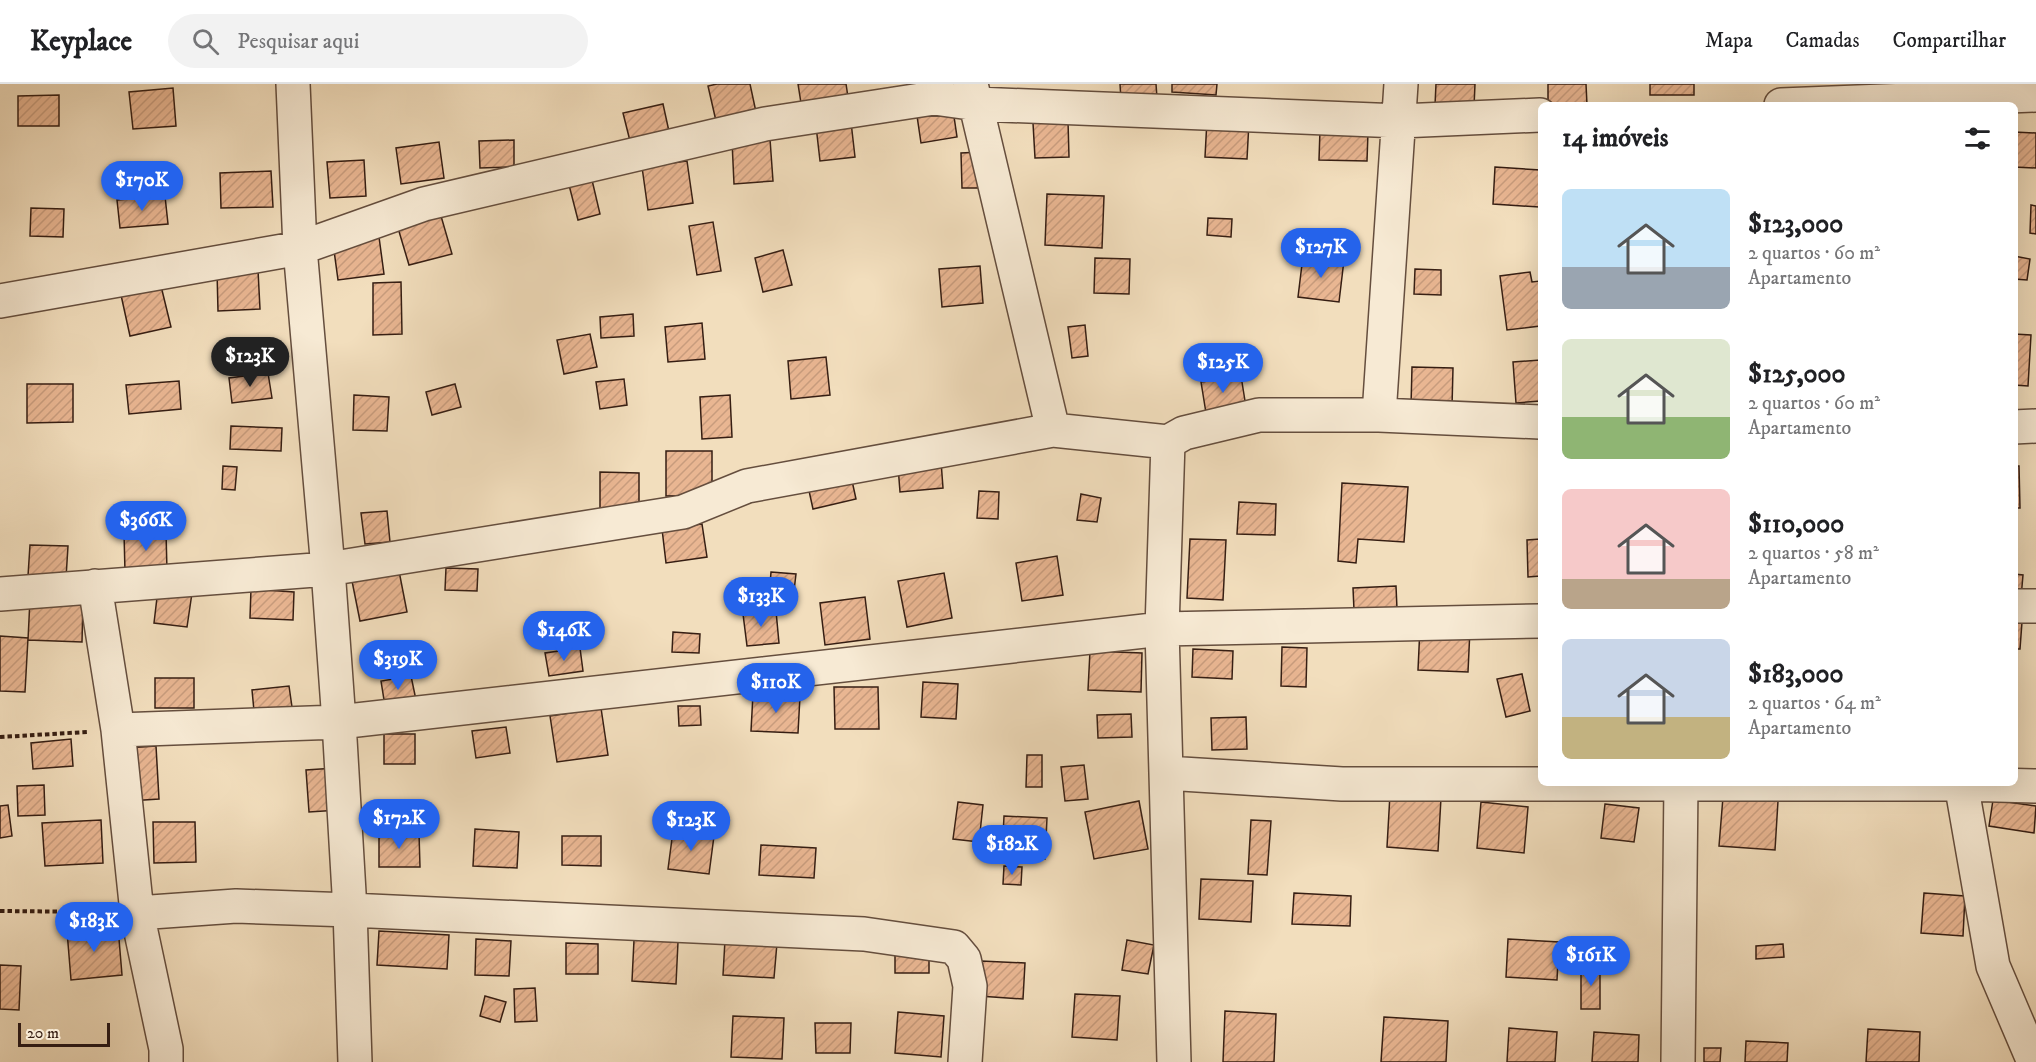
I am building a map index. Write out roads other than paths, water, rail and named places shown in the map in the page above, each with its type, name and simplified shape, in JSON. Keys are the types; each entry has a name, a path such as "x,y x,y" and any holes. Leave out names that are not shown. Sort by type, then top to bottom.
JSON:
{"street":[{"path":"293,84 300,249 339,722 350,910 355,1062"},
{"path":"1379,415 1401,84"},
{"path":"974,94 1053,430"},
{"path":"0,301 300,249 424,204 765,124 934,98 974,94 1400,121 1538,115"},
{"path":"1858,102 2036,95"},
{"path":"0,594 328,569 683,512 747,486 1053,430 1167,442 1184,433 1259,415 1379,415 1538,422"},
{"path":"2018,427 2036,426"},
{"path":"1167,442 1162,628 1174,1062"},
{"path":"95,586 118,730 137,913 166,1062"},
{"path":"2018,606 2036,606"},
{"path":"118,730 339,722 1162,628 1538,621"},
{"path":"1166,773 1342,783 1538,783"},
{"path":"2018,785 2036,786"},
{"path":"1678,1062 1681,786"},
{"path":"1962,786 1993,966 2034,1062"},
{"path":"137,913 236,906 350,910 864,934 954,947 964,959 970,986 965,1062"}]}
